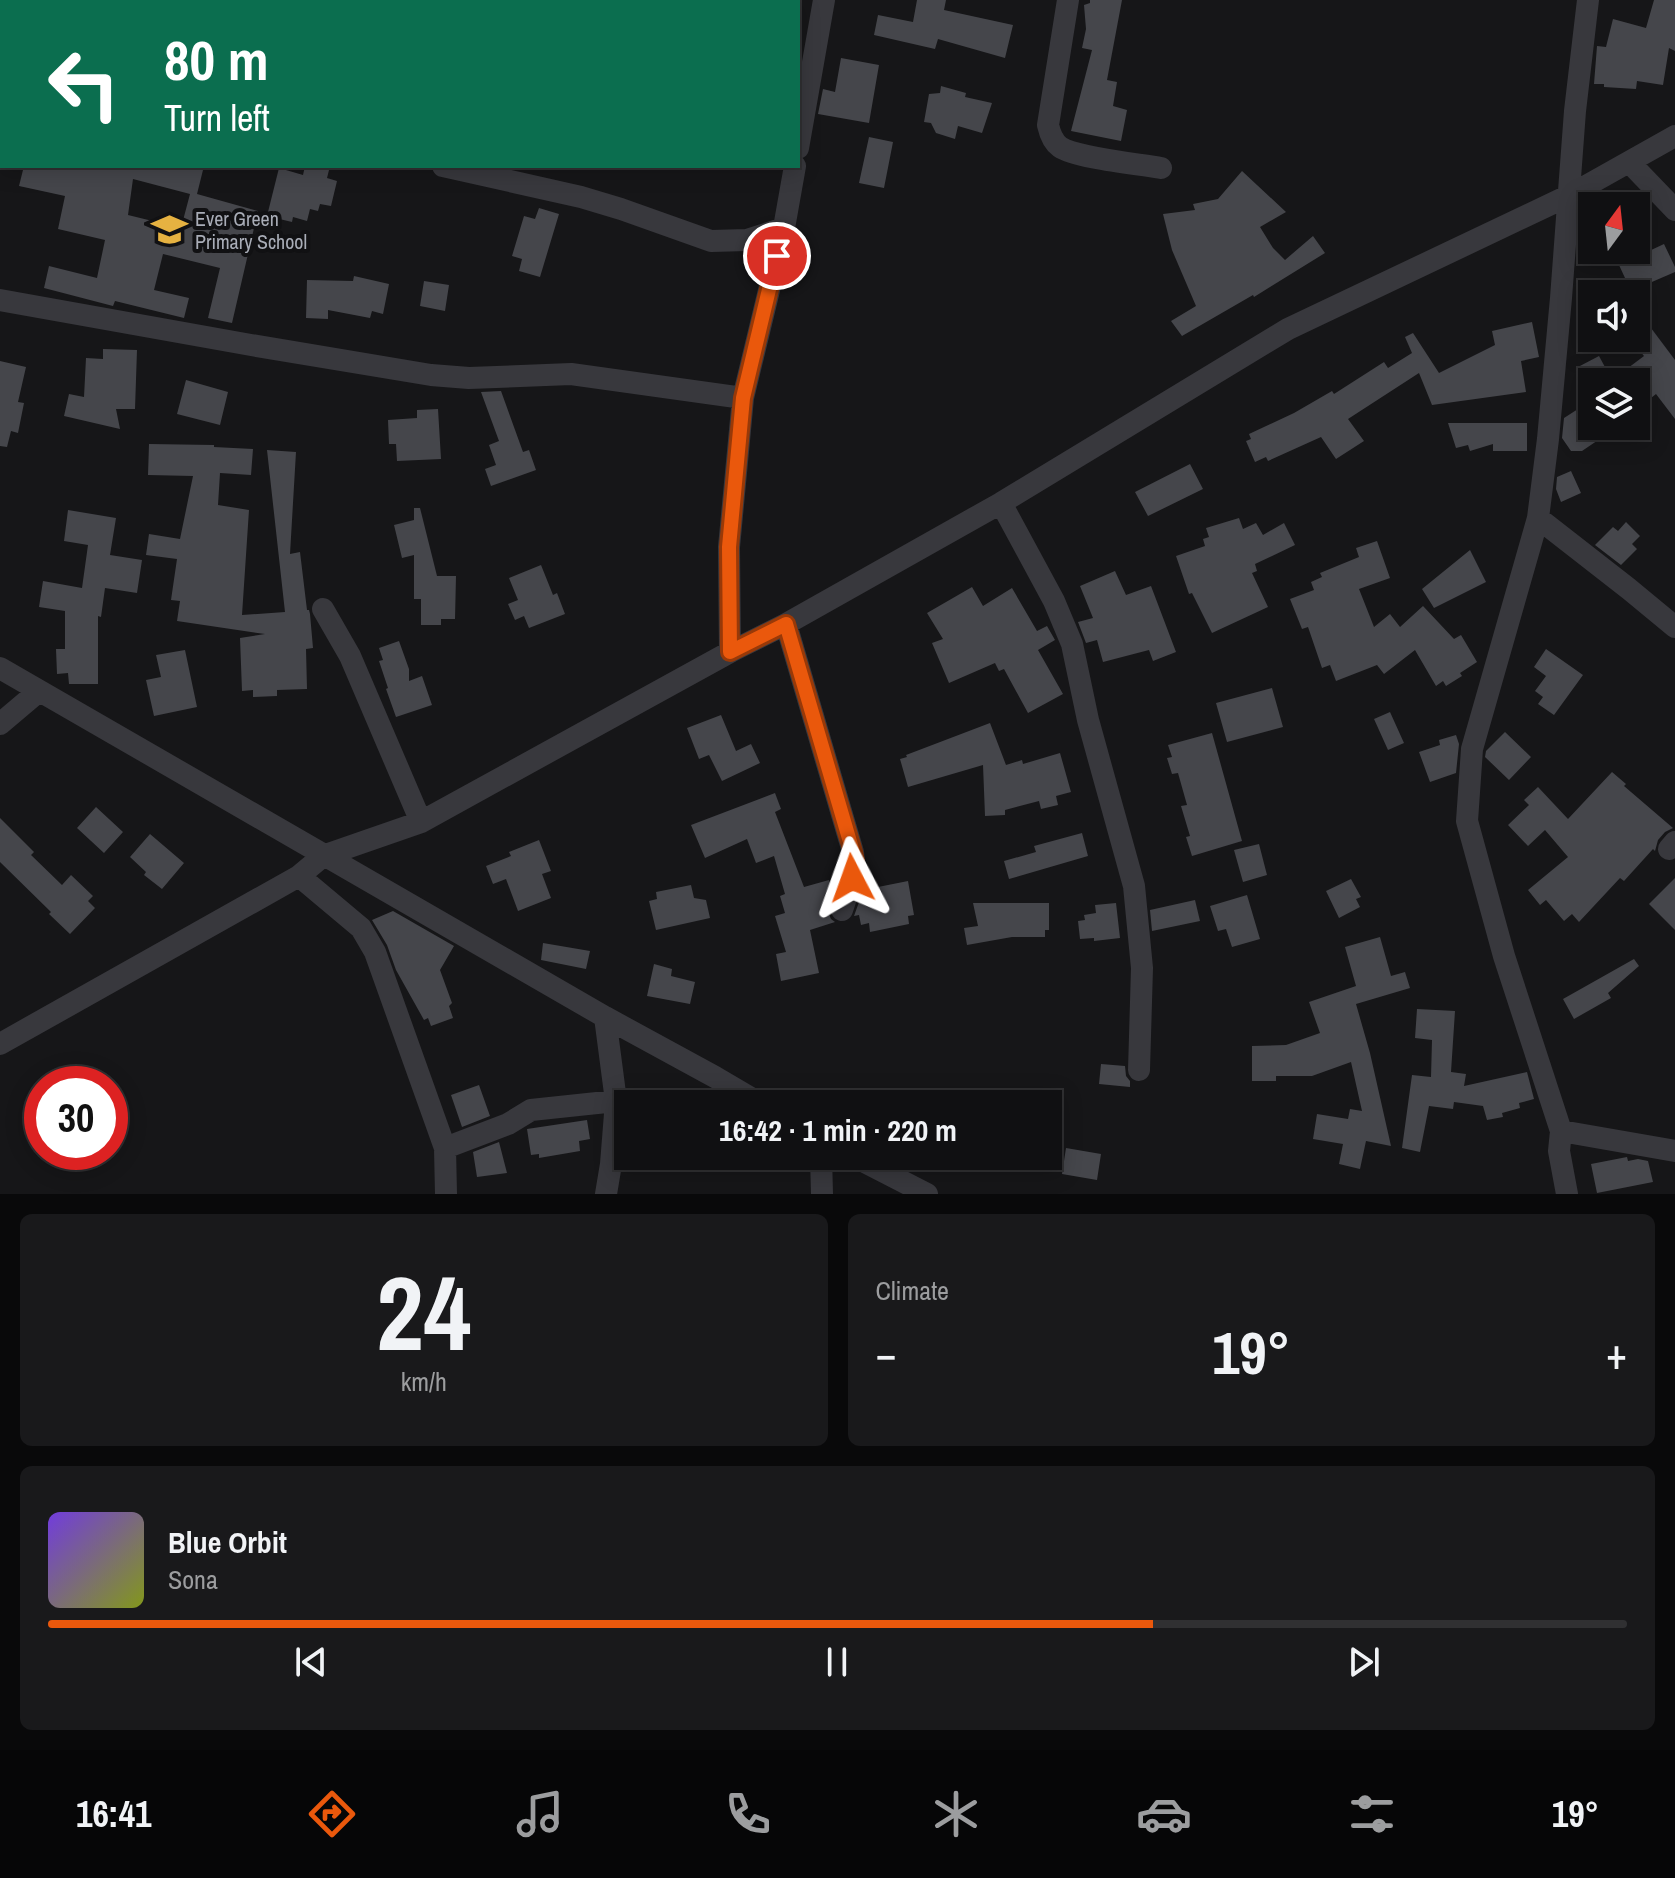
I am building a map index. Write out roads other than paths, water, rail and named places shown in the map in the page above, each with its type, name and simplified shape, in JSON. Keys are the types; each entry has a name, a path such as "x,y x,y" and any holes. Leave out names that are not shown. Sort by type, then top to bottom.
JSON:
{"street":[{"path":"1068,0 1048,125 1051,136 1058,146 1074,154 1161,168"},
{"path":"1567,1194 1559,1151 1561,1131 1504,956 1467,821 1472,749 1538,518 1588,0"},
{"path":"800,131 814,13"},
{"path":"0,1044 299,876 323,856 421,822 786,624 1001,503 1288,329 1570,195 1675,136"},
{"path":"1630,163 1675,210"},
{"path":"452,168 581,197 711,241 747,240 784,228"},
{"path":"730,652 729,547 743,398 784,228 795,168"},
{"path":"0,300 431,375 469,378 571,374 743,398"},
{"path":"1001,503 1054,601 1072,644 1088,720 1134,886 1142,968 1139,1070"},
{"path":"1538,518 1675,627"},
{"path":"323,609 350,656 421,822"},
{"path":"786,624 855,861 842,910"},
{"path":"0,668 323,856 737,1090"},
{"path":"0,724 39,691"},
{"path":"299,876 361,928 375,952 445,1148 446,1194"},
{"path":"605,1017 615,1090"},
{"path":"445,1148 508,1124 531,1110 614,1101"},
{"path":"606,1194 614,1126"},
{"path":"1561,1131 1675,1151"},
{"path":"821,1170 822,1194"},
{"path":"880,1170 927,1194"}],"place":[{"name":"Ever Green Primary School","path":"169,229"}]}
